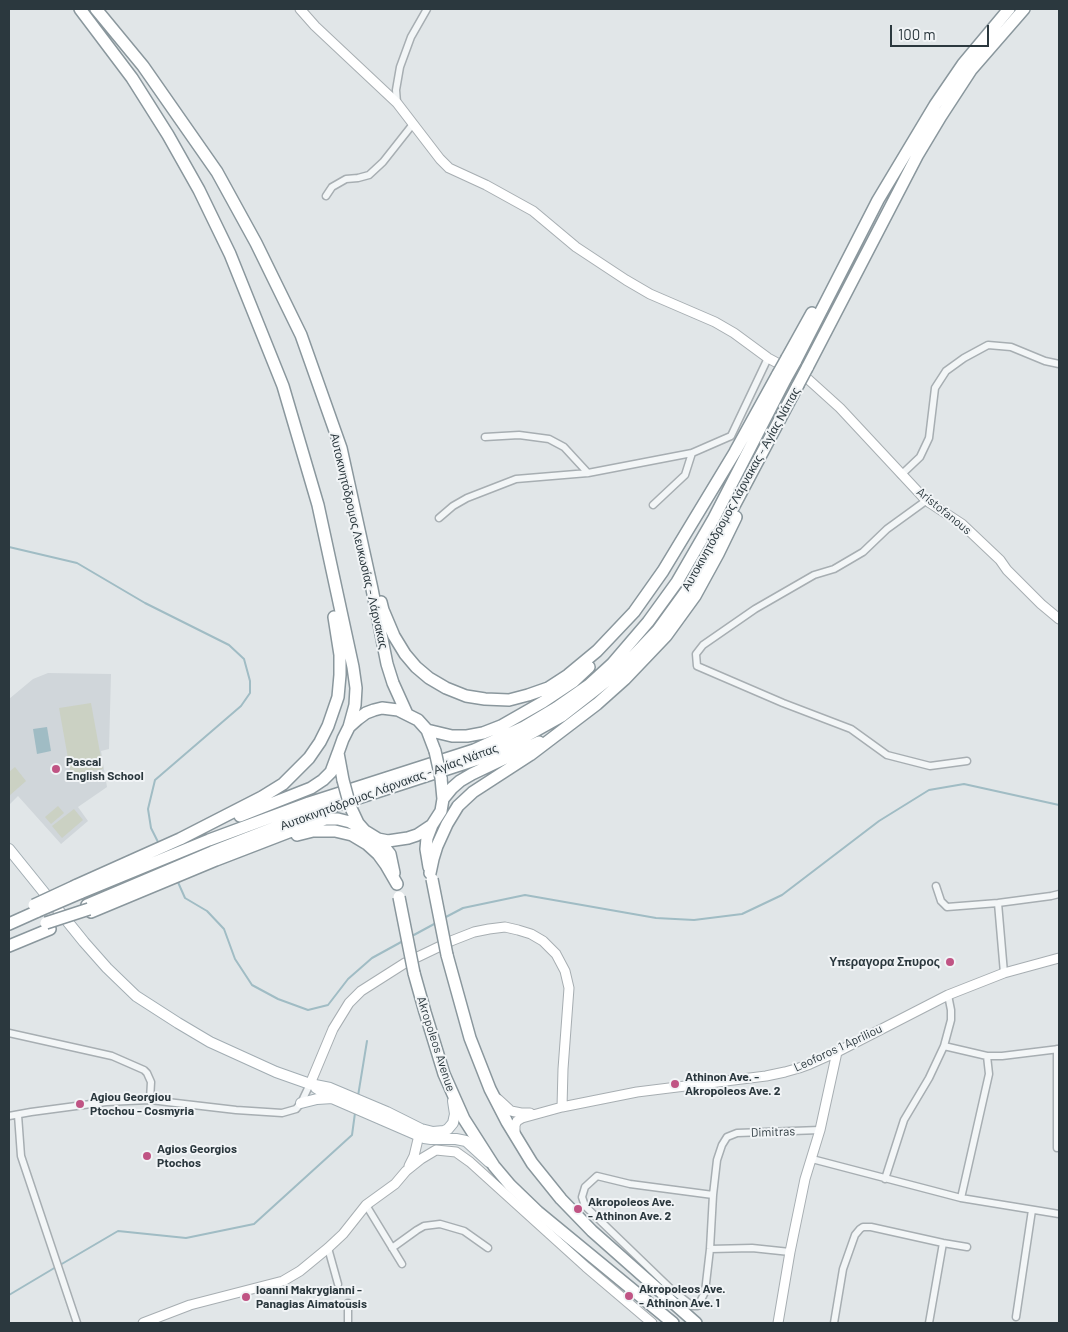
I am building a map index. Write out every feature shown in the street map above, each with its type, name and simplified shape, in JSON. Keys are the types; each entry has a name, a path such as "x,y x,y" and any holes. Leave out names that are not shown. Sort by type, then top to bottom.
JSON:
{"highway":[{"path":"80,9 132,78 168,135 199,190 230,254 283,386 307,465 318,505 356,688 348,727 331,772 323,780 311,788 180,839"},
{"name":"Αυτοκινητόδρομος Λευκωσίας - Λάρνακας","path":"96,9 143,66 218,172 256,243 301,335 341,448 387,664 393,684 407,714"},
{"path":"341,448 360,505 383,610 394,636 416,667 429,678 446,688 466,696 485,699 509,700 528,696 548,688 568,675 598,651 634,612 663,571 782,376 853,237 878,200 935,105 963,64 1009,9"},
{"name":"Αυτοκινητόδρομος Λάρνακας - Αγίας Νάπας","path":"89,909 212,852 315,812 478,759 528,736 562,716 619,671 658,630 687,590 798,385 808,374 917,156 971,70 1024,9"},
{"name":"Αυτοκινητόδρομος Λάρνακας - Αγίας Νάπας","path":"9,924 36,908 78,890 209,840 309,803 474,750 524,727 589,685 618,657 648,622 677,582 714,518 777,394 782,376"},
{"path":"426,730 452,736 467,736 483,733 502,726 544,702 573,682 604,654 639,617 669,575 777,394"},
{"path":"431,876 437,846 458,806 473,792 530,755 597,704 625,679 666,636 695,596 718,554 738,512 757,463"},
{"path":"78,890 284,784 309,758 320,742 338,697 340,655 307,465"},
{"path":"348,727 366,713 382,708 398,710 407,714 418,720 426,730 435,751 443,799 441,811 432,825 427,838 427,860 447,955 470,1038 490,1089 516,1138 532,1163 561,1199 592,1231 696,1323"},
{"path":"443,799 460,781 566,727"},
{"path":"338,753 342,780 350,806 358,824 365,830 378,839 388,841 417,835 432,825"},
{"path":"9,946 48,926 89,909 160,884 312,823 326,819 338,819 350,822 365,830"},
{"path":"250,847 313,831 334,831 352,835 367,844 378,854 396,884"},
{"name":"Akropoleos Avenue","path":"378,839 390,854 414,973 424,1012 444,1074 474,1137 510,1185 538,1212 673,1323"},
{"path":"9,916 36,908"},
{"path":"9,938 48,926"}],"main road":[{"path":"9,849 84,942 136,996 210,1042 276,1072 310,1084 330,1088 357,1104 420,1132 431,1139 461,1139 470,1144 494,1166"},
{"path":"310,1084 334,1098 357,1104"},
{"path":"420,1132 439,1132 451,1126 455,1119 452,1093"},
{"path":"302,1103 317,1099 334,1098"}],"street":[{"name":"Aristofanous","path":"300,9 397,103 440,160 449,168 486,185 533,211 576,247 650,294 715,322 734,333 768,358 808,374 927,500 962,524 1000,560 1007,570 1041,604 1059,619"},
{"path":"397,103 396,90 400,67 411,37 427,9"},
{"path":"326,196 332,187 346,179 369,175 383,162 413,124"},
{"path":"902,475 920,457 929,438 935,388 946,371 964,358 988,345 1011,347 1045,361 1059,364"},
{"path":"439,518 467,498 516,480 588,473 692,453 731,436 768,358"},
{"path":"485,436 519,435 548,439 564,447 588,473"},
{"path":"654,505 685,475 692,453"},
{"path":"927,500 887,529 863,552 834,569 814,575 755,608 703,645 696,654 698,666 851,730 887,755 930,766 967,761"},
{"path":"936,886 941,901 947,907 998,903 1059,894"},
{"path":"998,903 1004,973"},
{"path":"9,1116 106,1102 150,1100 236,1110 282,1113 296,1109 302,1103 333,1029 349,1004 361,991 405,963 451,941 489,928 505,928 531,934 556,954 565,971 569,994 562,1069 562,1107"},
{"name":"Leoforos 1 Apriliou","path":"516,1138 515,1125 522,1118 562,1107 637,1092 785,1072 810,1064 948,995 1004,973 1059,958"},
{"path":"886,1179 904,1120 929,1078 944,1046 951,1020 948,995"},
{"path":"9,1033 112,1056 144,1070 151,1082 150,1100"},
{"path":"944,1046 987,1056 1058,1049 1057,1148"},
{"path":"778,1323 805,1179 820,1130 837,1052"},
{"path":"961,1198 989,1074 987,1056"},
{"name":"Leoforos 1 Apriliou","path":"490,1089 502,1104 521,1114 547,1111"},
{"path":"18,1114 21,1156 77,1323"},
{"name":"Dimitras","path":"713,1195 717,1160 727,1137 737,1133 820,1130"},
{"path":"406,1171 414,1156 420,1132"},
{"path":"143,1323 190,1305 283,1281 300,1271 343,1234 366,1206 395,1184 406,1171 421,1159 436,1150 456,1152 470,1162 586,1267 652,1323"},
{"path":"812,1159 961,1198 1059,1214"},
{"path":"597,1176 630,1184 713,1195 710,1248 705,1292 701,1303 698,1306 693,1306 672,1290 585,1206 582,1197 585,1188 597,1176"},
{"path":"366,1206 402,1264"},
{"path":"1016,1317 1032,1210"},
{"path":"392,1248 424,1226 440,1224 464,1231 488,1248"},
{"path":"834,1323 843,1269 855,1235 863,1227 871,1227 967,1247"},
{"path":"929,1323 943,1243"},
{"path":"328,1248 338,1284"},
{"path":"710,1248 752,1248 790,1252"},
{"path":"348,1303 348,1323"}],"shaded area":[{"name":"Pascal English School","path":"48,673 111,674 109,749 101,751 107,787 78,807 88,821 61,844 18,796 9,805 9,699 33,679"},
{"path":"91,703 103,769 71,775 59,708"},
{"path":"15,767 26,781 9,796 9,772"},
{"path":"58,806 64,813 51,824 45,817"},
{"path":"74,809 83,820 62,838 52,826"}],"water":[{"path":"47,727 51,751 37,754 33,729"}],"waterway":[{"path":"9,547 77,563 145,603 229,645 244,659 250,681 250,693 241,706 155,780 148,809 151,828 159,844"},
{"path":"444,918 463,908 525,895 656,918 694,920 742,914 782,895 879,821 929,790 964,784 1059,805"},
{"path":"177,880 185,898 207,911 224,929 235,959 252,985 278,999 308,1010 328,1005 348,979 372,958 403,941"},
{"path":"412,936 436,923"},
{"path":"358,1096 367,1041"},
{"path":"60,1265 118,1231 186,1238 254,1224 352,1135 355,1113"},
{"path":"9,1295 56,1267"}],"place":[{"name":"Pascal English School","path":"56,769"},
{"name":"Υπεραγορα Σπυρος","path":"950,962"},
{"name":"Athinon Ave. - Akropoleos Ave. 2","path":"675,1084"},
{"name":"Agiou Georgiou Ptochou - Cosmyria","path":"80,1104"},
{"name":"Agios Georgios Ptochos","path":"147,1156"},
{"name":"Akropoleos Ave. - Athinon Ave. 2","path":"578,1209"},
{"name":"Akropoleos Ave. - Athinon Ave. 1","path":"629,1296"},
{"name":"Ioanni Makrygianni - Panagias Aimatousis","path":"246,1297"}]}
